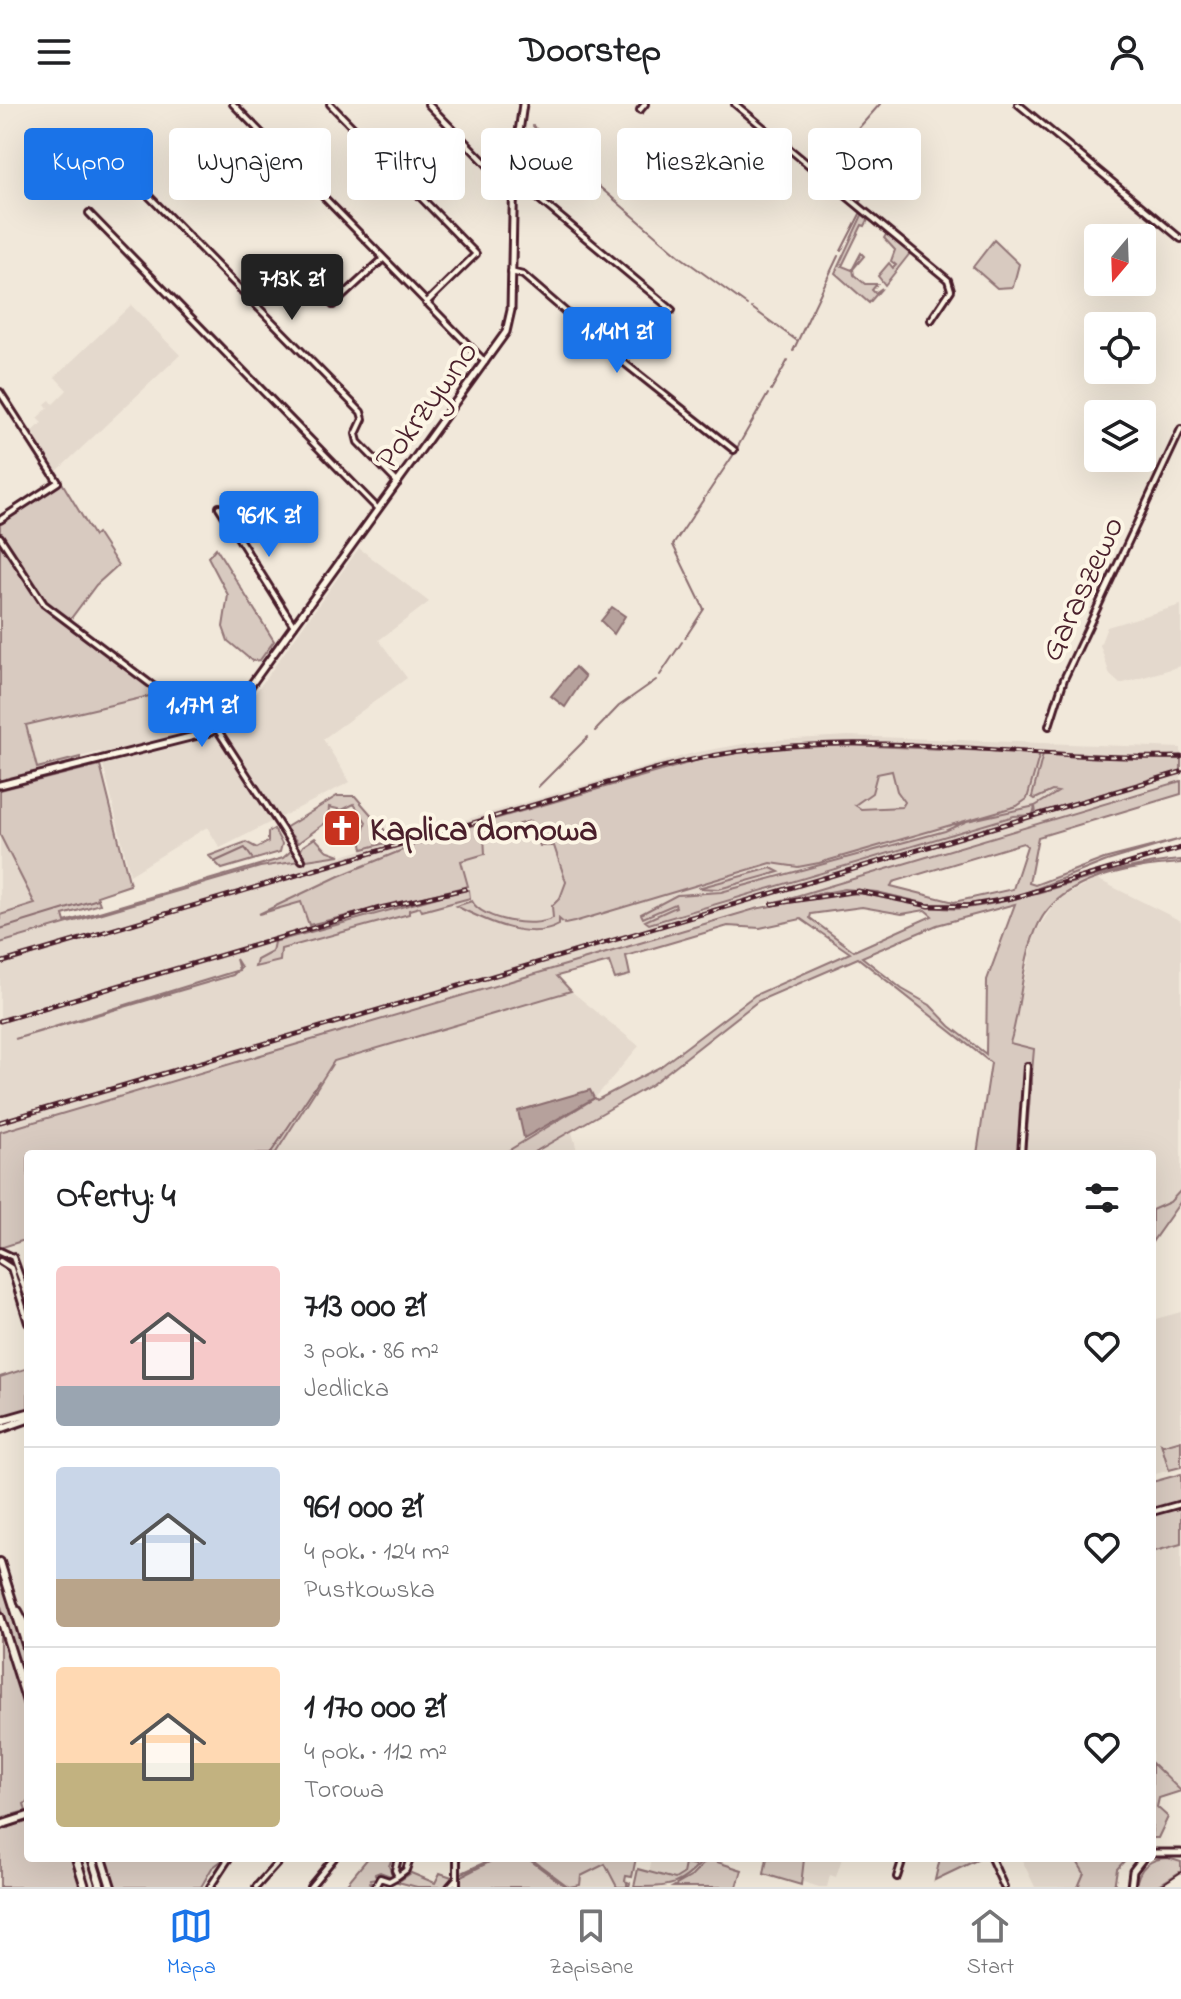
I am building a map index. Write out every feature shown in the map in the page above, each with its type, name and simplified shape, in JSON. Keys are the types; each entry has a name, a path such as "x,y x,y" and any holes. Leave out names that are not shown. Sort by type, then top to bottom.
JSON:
{"main road":[{"path":"0,1421 24,1414"},
{"path":"0,1429 24,1420"},
{"path":"0,1562 24,1639"},
{"path":"13,1605 24,1623"},
{"path":"0,1616 24,1692"},
{"path":"0,1825 24,1817"},
{"path":"77,1862 85,1887"},
{"path":"93,1862 101,1887"},
{"path":"103,1862 111,1887"}],"street":[{"path":"233,104 485,362"},
{"path":"330,104 476,254 426,303"},
{"path":"428,104 481,158"},
{"name":"Pokrzywno","path":"520,128 523,104"},
{"path":"640,110 645,104"},
{"path":"735,104 948,280 951,290 931,320"},
{"path":"1018,104 1181,239"},
{"path":"153,200 361,412 358,442 398,483"},
{"name":"Pokrzywno","path":"217,729 398,483 508,326 513,200"},
{"path":"540,200 672,310"},
{"path":"89,213 378,509"},
{"path":"333,305 383,259"},
{"path":"511,272 523,275 734,450"},
{"path":"0,392 58,482 0,520"},
{"name":"Garaszewo","path":"1049,726 1064,679 1181,429"},
{"path":"219,507 294,626"},
{"path":"0,537 42,601 181,707 196,735"},
{"path":"0,785 217,729 302,860"},
{"path":"1021,1150 1027,1066"},
{"path":"0,1251 12,1255 24,1286"},
{"path":"1,1261 11,1268 24,1310"},
{"path":"1156,1511 1181,1504"},
{"path":"1156,1853 1181,1853"},
{"path":"210,1886 226,1862"},
{"path":"256,1887 274,1862"},
{"path":"310,1887 331,1862"},
{"path":"397,1862 397,1886"},
{"path":"375,1887 378,1879 395,1878 406,1870 409,1862"},
{"path":"457,1862 457,1887"},
{"path":"897,1877 902,1862"},
{"path":"993,1862 1004,1887"},
{"path":"1128,1887 1141,1862"},
{"path":"449,1887 458,1877"},
{"path":"383,1887 386,1880"}],"shaded area":[{"path":"863,213 869,218 865,226 862,225 842,266 852,270 861,253 864,256 853,269 854,275 865,284 877,284 872,290 875,293 882,288 869,303 835,273"},
{"path":"887,233 911,252 885,285 878,276 889,263 893,268 896,265 891,261 895,250 884,238"},
{"path":"994,240 1019,264 1013,287 997,288 973,267"},
{"path":"131,305 180,355 56,472 31,433 42,423 37,418 48,408 45,404 50,400 53,404 67,390 55,377"},
{"path":"61,481 94,536 97,533 118,565 96,585 69,621 40,596 0,534 0,523"},
{"path":"0,540 42,604 158,694 26,725 37,768 80,757 80,760 0,782"},
{"path":"216,548 274,641 260,660 252,661 228,641 223,627 228,595 208,557"},
{"path":"359,548 429,602 379,640 407,678 323,739 350,782 220,848 207,827 130,875 100,752 37,768 0,637 26,725 153,693 221,741"},
{"path":"1181,605 1181,666 1120,684 1110,675 1100,645 1107,627"},
{"path":"612,607 625,616 614,634 601,621"},
{"path":"575,667 585,677 565,707 551,696"},
{"path":"848,736 1181,748 1181,781 0,1132 0,942 260,867 342,856 693,753 760,741"},
{"path":"822,744 1040,753 1027,799 1017,806 819,863 798,867 771,863 574,922 565,924 559,919 559,925 547,930 507,927 456,906 472,901 486,913 509,921 534,923 553,918 552,906 560,898 566,882 554,846 540,846 530,821 484,835 485,854 461,861 468,886 309,925 301,902 259,914 339,876 439,835 702,759 761,748","holes":["892,771 897,791 905,802 902,807 861,809 855,805 872,793 877,774"]},
{"path":"1043,754 1181,759 1181,771 1036,814 1035,806 1058,792 1052,791 1035,799 1032,797"},
{"path":"100,765 130,885 97,896 100,904 63,915 65,922 283,858 291,851 298,855 303,846 315,838 326,850 340,855 260,867 0,943 0,915 35,904 0,835 0,790"},
{"path":"1181,781 1181,794 1038,837 1029,883 1035,885 1104,859 1181,839 1107,861 1023,894 975,904 928,904 877,892 845,889 776,902","holes":["1023,843 1027,846 1013,889 954,902 891,886 893,882"]},
{"path":"337,796 355,796 387,833 389,842 363,849 361,840 366,822 354,804 342,810 329,807 328,821 298,843 285,828"},
{"path":"1035,806 1033,815 1014,816 649,924 645,921 676,907 675,904 643,918 641,914 677,895 721,892 945,831 967,821"},
{"path":"274,829 282,844 280,852 222,869 209,856 246,842 257,848 268,842 268,832"},
{"path":"0,832 35,904 0,914"},
{"path":"1181,860 1181,863 1122,871 1082,885 1050,907 1033,937 1010,1043 1034,1049 1025,1150 978,1150 991,1063 858,958 758,1001 651,1085 538,1150 510,1150 595,1098 597,1100 660,1067 755,995 850,953 801,919 760,928 728,926 626,956 630,975 615,979 609,962 557,976 571,991 334,1061 278,1150 24,1150 24,1240 0,1248 0,1132 755,909 850,894 940,908 966,908 993,904 1127,868","holes":["1015,904 987,980 986,1054 950,1026 930,1005 902,989 862,957 937,925","862,907 902,914 925,910 932,916 854,951 810,918 811,914"]},
{"path":"771,868 779,872 719,889 698,888"},
{"path":"1097,879 1181,921 1181,1190 1170,1202 1156,1208 1156,1150 1025,1150 1034,1049 1010,1044 1035,933 1057,900"},
{"path":"469,890 470,898 422,911 420,907 409,910 409,914 281,949 280,961 255,967 257,960 272,952 274,942"},
{"path":"238,970 233,975 15,1039"},
{"path":"571,991 639,1046 595,1098 510,1150 278,1150 334,1061"},
{"path":"590,1090 594,1098 524,1138 518,1111"},
{"path":"572,1132 577,1150 538,1150"},
{"path":"1181,1190 1181,1201 1156,1236 1156,1208 1170,1202"},
{"path":"1181,1312 1181,1467 1156,1474 1156,1319"},
{"path":"24,1369 24,1412 0,1419 0,1377"},
{"path":"1181,1440 1181,1467 1169,1470 1161,1443 1164,1445"},
{"path":"1181,1474 1181,1500 1156,1509 1156,1481"},
{"path":"1181,1506 1181,1544 1156,1551 1156,1513"},
{"path":"1181,1544 1181,1791 1156,1767 1156,1551"},
{"path":"0,1574 24,1651 24,1679 0,1603"},
{"path":"0,1628 24,1704 24,1812 0,1818"},
{"path":"1156,1767 1181,1791 1159,1798 1157,1807 1168,1817 1156,1838"},
{"path":"24,1820 24,1862 73,1862 81,1887 0,1887 0,1827"},
{"path":"1168,1858 1181,1862 1181,1871 1156,1887 1136,1887 1139,1874 1146,1865"},
{"path":"106,1862 220,1862 212,1868 201,1887 114,1887"},
{"path":"365,1862 390,1862 393,1877 380,1872 375,1874 377,1878 371,1879 369,1887 344,1887"},
{"path":"489,1862 532,1862 566,1887 459,1887 460,1877"},
{"path":"535,1862 635,1862 632,1877 626,1876 629,1887 627,1884 627,1887 617,1887 605,1864 581,1876 580,1885 569,1887"},
{"path":"588,1862 615,1862 622,1887 570,1887"},
{"path":"651,1862 696,1862 689,1874 676,1880 649,1873"},
{"path":"696,1862 701,1862 689,1875 674,1883 634,1887 638,1869 675,1879 683,1874 685,1864 695,1866"},
{"path":"705,1862 717,1862 742,1870 737,1887 673,1887 692,1876"},
{"path":"766,1862 804,1862 801,1885 764,1874"},
{"path":"772,1862 841,1862 836,1877 830,1875 827,1887 800,1881 798,1885"},
{"path":"939,1862 973,1862 935,1880"},
{"path":"1023,1862 1078,1862 1093,1881 1079,1887 1035,1887"},
{"path":"1077,1862 1123,1862 1117,1869 1114,1887 1078,1887 1084,1873"},
{"path":"411,1873 435,1883 440,1873 455,1878 447,1887 417,1887 398,1882"}],"waterway":[{"path":"861,203 857,130 880,104"},
{"path":"601,188 682,258 747,305"},
{"path":"841,251 861,212"},
{"path":"793,351 838,256"},
{"path":"752,308 796,340"},
{"path":"771,390 788,360"},
{"path":"737,448 768,394"},
{"path":"685,638 704,609 673,545 734,454"},
{"path":"660,675 682,642"},
{"path":"595,731 619,706 656,680"},
{"path":"538,787 588,737"},
{"path":"214,862 245,848 252,858"},
{"path":"0,929 98,899"},
{"path":"273,1150 319,1081"}],"tram line":[{"path":"1158,1887 1181,1872"}],"railway":[{"path":"0,963 655,769 722,754 788,746 853,744 1114,757 1181,757"},
{"path":"0,1122 1181,772"},
{"path":"772,904 858,891 929,906 966,906 1012,898 1181,848"},
{"path":"0,1021 380,908 465,889"}],"place":[{"name":"Kaplica domowa","path":"342,828"}]}
